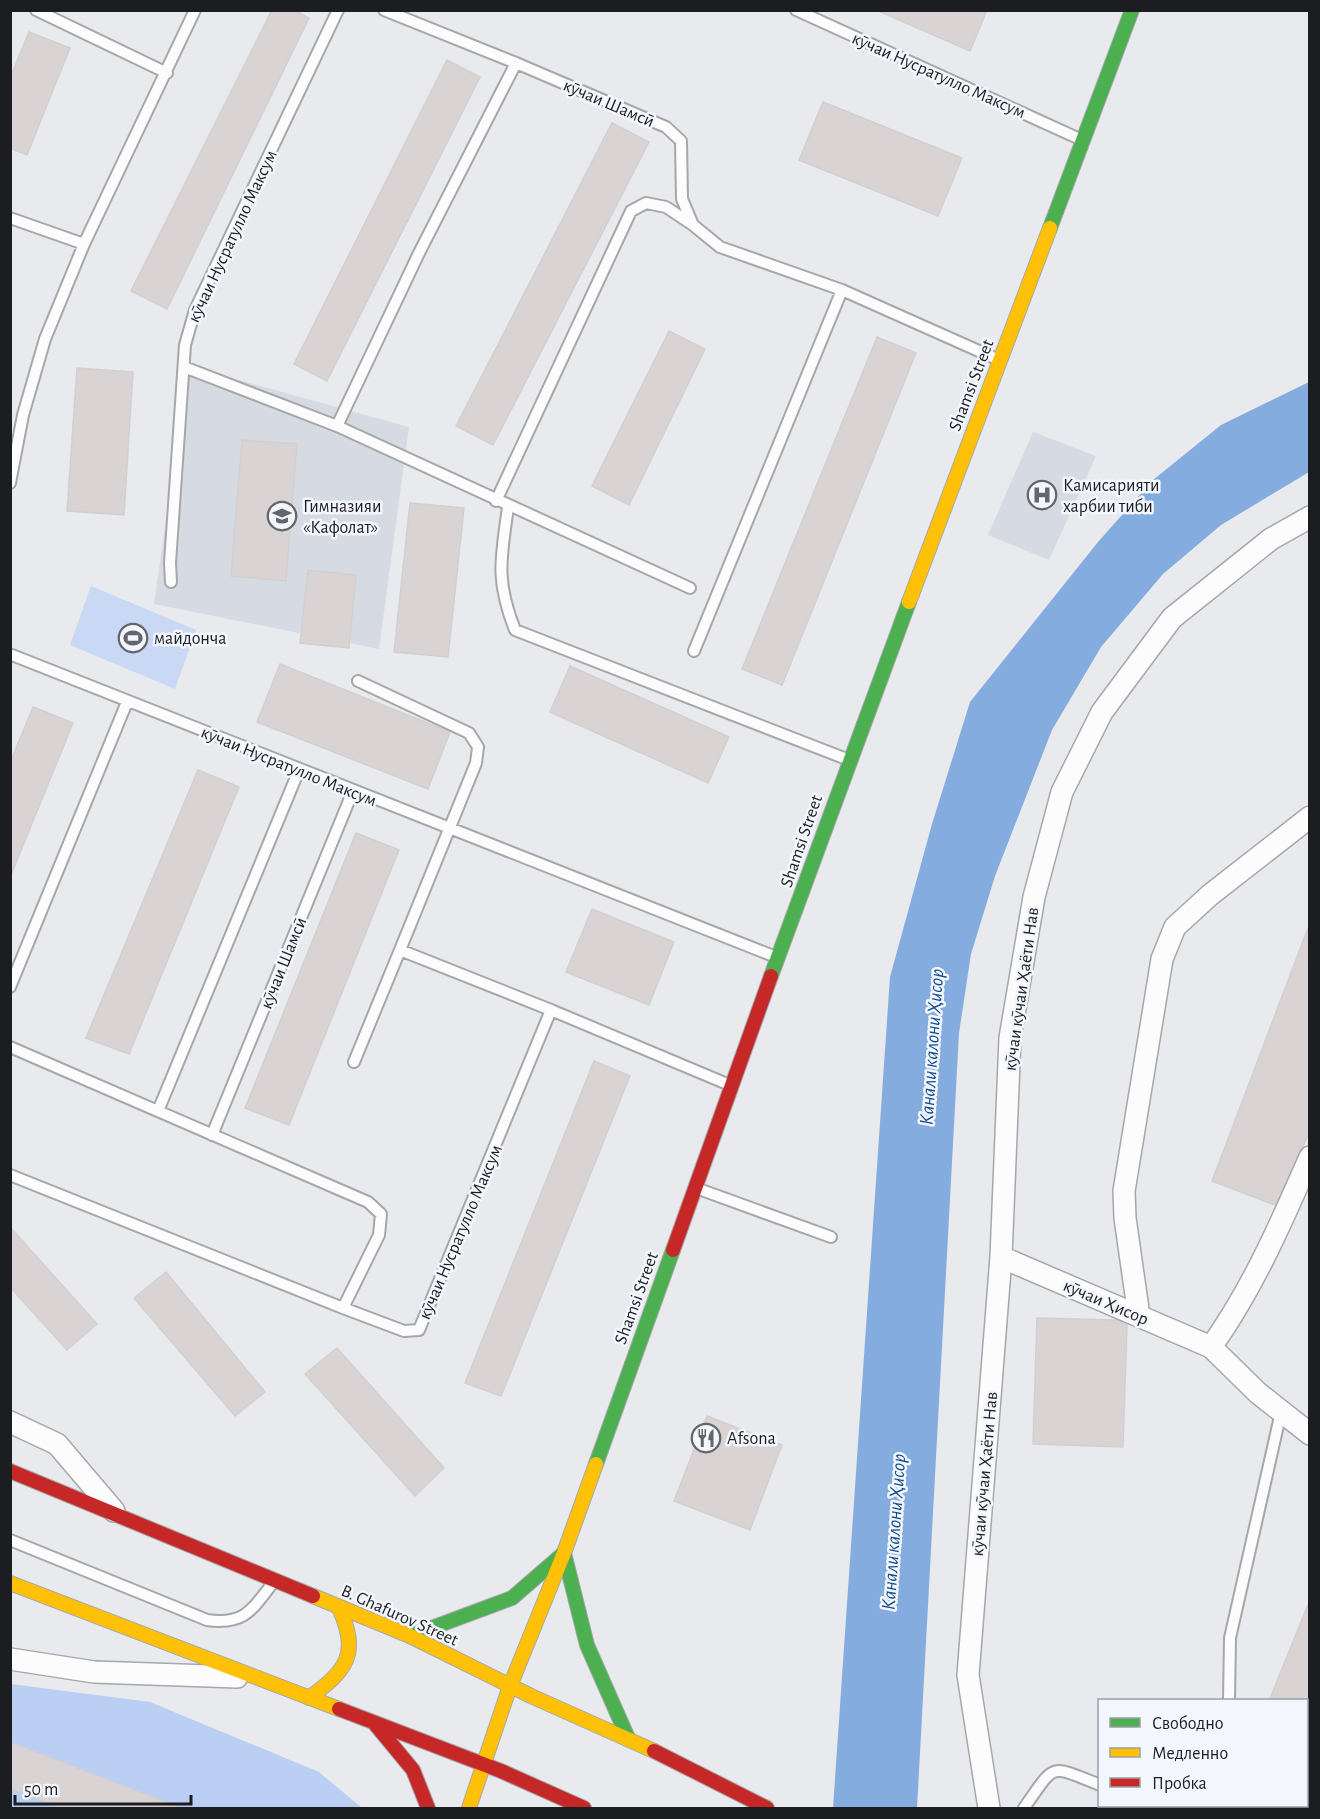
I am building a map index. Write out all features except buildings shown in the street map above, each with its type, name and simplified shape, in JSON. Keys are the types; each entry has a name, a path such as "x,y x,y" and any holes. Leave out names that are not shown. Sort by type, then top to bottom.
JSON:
{"main road":[{"name":"Shamsi Street","path":"469,1809 510,1686 564,1553 849,760 1132,10"},
{"name":"B. Ghafurov Street","path":"10,1471 410,1636 510,1686 628,1738 767,1809"},
{"path":"410,1636 512,1598 564,1553 577,1617 598,1674 614,1703 628,1738"},
{"path":"10,1583 483,1764 584,1809"},
{"path":"309,1698 343,1669 350,1649 350,1630 339,1608"},
{"path":"375,1723 413,1770 428,1809"}],"street":[{"name":"кӯчаи кӯчаи Ҳаёти Нав","path":"989,1809 968,1675 1001,1257 1010,1038 1034,897 1062,792 1102,712 1172,618 1271,539 1310,517"},
{"path":"1139,1316 1125,1218 1124,1191 1162,959 1175,927 1210,895 1307,823"},
{"path":"1211,1347 1240,1307 1268,1252 1310,1157"},
{"name":"кӯчаи Ҳисор","path":"1001,1257 1211,1347 1281,1412 1310,1434"},
{"path":"10,1422 57,1444 119,1516"},
{"path":"10,1659 94,1672 255,1677"}],"lane":[{"path":"36,10 167,73"},
{"path":"10,483 23,415 45,339 84,244 195,10"},
{"name":"кӯчаи Нусратулло Максум","path":"171,582 170,563 185,345 195,310 338,10"},
{"path":"336,426 419,253 516,63 384,10"},
{"name":"кӯчаи Нусратулло Максум","path":"796,10 1082,140"},
{"name":"кӯчаи Шамсӣ","path":"516,63 666,127 681,141 682,199 693,225 720,248 842,290 999,360"},
{"path":"496,501 631,211 646,203 666,207 693,225"},
{"path":"10,218 84,244"},
{"path":"694,651 842,290"},
{"path":"184,367 336,426 508,507 690,588"},
{"path":"508,507 499,575 504,603 515,630 849,760"},
{"name":"кӯчаи Нусратулло Максум","path":"12,655 450,830 779,958"},
{"path":"354,1062 450,830 476,763 478,747 469,733 358,681"},
{"path":"10,987 128,702"},
{"path":"158,1111 300,770"},
{"name":"кӯчаи Шамсӣ","path":"212,1135 353,791"},
{"path":"400,950 732,1086"},
{"name":"кӯчаи Нусратулло Максум","path":"10,1175 343,1308 405,1331 419,1330 551,1010"},
{"path":"10,1047 368,1202 381,1214 379,1235 343,1308"},
{"path":"695,1188 831,1237"},
{"path":"1229,1699 1230,1638 1281,1412"},
{"path":"10,1540 207,1620 229,1623 253,1608 275,1581"},
{"path":"1024,1809 1049,1773 1060,1769 1098,1784"}],"shaded area":[{"name":"Гимназияи «Кафолат»","path":"188,366 409,427 379,649 154,604"},
{"name":"Камисарияти харбии тиби","path":"1033,432 1096,456 1049,560 988,535"},
{"name":"майдонча","path":"91,586 196,630 175,689 70,645"},
{"path":"11,1684 150,1702 319,1772 362,1808 11,1808"}],"water":[{"name":"Канали калони Ҳисор","path":"1309,382 1309,472 1221,525 1163,574 1101,647 1052,730 995,876 971,954 959,1033 917,1808 833,1808 890,977 932,824 970,702 1098,542 1153,480 1221,425"}],"traffic: fast":[{"path":"1050,228 1132,10"},
{"path":"771,976 909,602"},
{"path":"596,1464 673,1250"},
{"path":"410,1636 512,1598 564,1553 587,1645 628,1738"}],"traffic: slow":[{"path":"909,602 1050,228"},
{"path":"469,1808 510,1686 564,1553 596,1464"},
{"path":"10,1583 339,1709"},
{"path":"313,1596 410,1636 531,1696 654,1751"},
{"path":"309,1698 333,1679 346,1660 349,1638 339,1608"}],"traffic: jam":[{"path":"673,1250 771,976"},
{"path":"10,1471 313,1596"},
{"path":"339,1709 501,1771 584,1808"},
{"path":"375,1724 413,1770 428,1808"},
{"path":"654,1751 767,1808"}],"place":[{"name":"Камисарияти харбии тиби","path":"1042,495"},
{"name":"Гимназияи «Кафолат»","path":"282,516"},
{"name":"майдонча","path":"133,638"},
{"name":"Afsona","path":"706,1438"}]}
